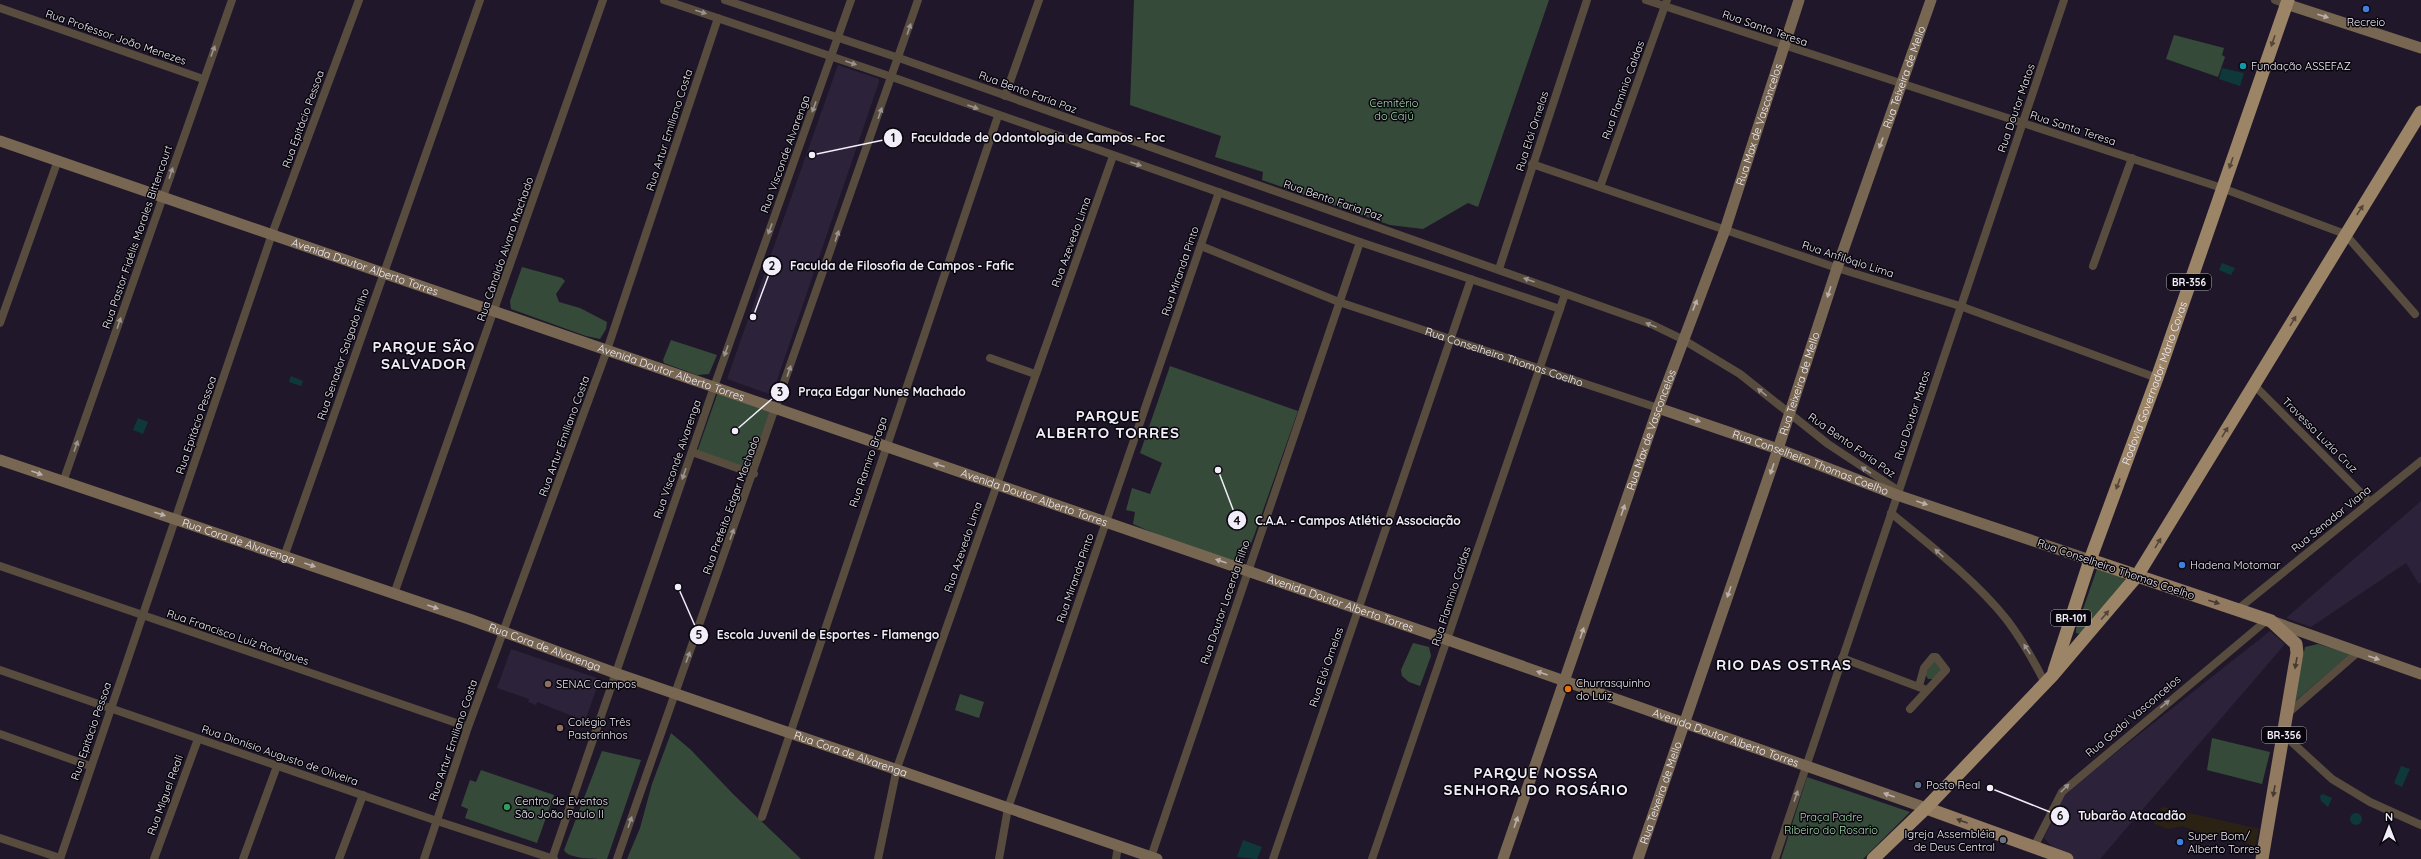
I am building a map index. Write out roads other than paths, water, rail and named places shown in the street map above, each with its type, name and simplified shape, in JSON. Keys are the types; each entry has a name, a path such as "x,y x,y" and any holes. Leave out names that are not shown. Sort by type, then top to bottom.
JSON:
{"highway":[{"name":"Rodovia Governador Mário Covas","path":"2049,679 2070,622 2090,560 2157,378 2222,188 2283,1"},
{"name":"Rodovia Governador Mário Covas","path":"1873,859 1926,808 2049,679 2137,576 2421,112"},
{"path":"2070,622 2076,636 2088,635"}],"main road":[{"name":"Rua Max de Vasconcelos","path":"1503,859 1682,339 1725,230 1799,0"},
{"name":"Rua Teixeira de Mello","path":"1638,859 1790,414 1837,268 1931,0"},
{"path":"2283,1 2421,48"},
{"name":"Avenida Doutor Alberto Torres","path":"0,141 1685,722 2034,847 2057,857"},
{"name":"Rua Conselheiro Thomas Coelho","path":"1658,408 2090,560 2238,609 2421,674"},
{"name":"Rua Cora de Alvarenga","path":"0,460 505,632 615,673 897,768 1154,858"},
{"name":"BR-356","path":"2262,859 2284,735 2297,647 2284,631 2269,620"}],"street":[{"name":"Rua Pastor Fidélis Morales Bittencourt","path":"64,482 203,79 232,0"},
{"name":"Rua Epitácio Pessoa","path":"60,859 90,766 176,520 272,234 359,0"},
{"name":"Rua Senador Salgado Filho","path":"284,557 383,272 480,0"},
{"name":"Rua Cândido Alvaro Machado","path":"394,594 495,312 603,0"},
{"path":"664,0 892,77 998,116 1360,242 1560,309"},
{"name":"Rua Bento Faria Paz","path":"726,0 899,58 1499,269 1650,324 1682,339 1740,374 1828,444 1898,493"},
{"name":"Rua Visconde Alvarenga","path":"552,859 714,387 852,0"},
{"name":"Rua Prefeito Edgar Machado","path":"617,859 754,474 918,0"},
{"path":"1005,96 1039,0"},
{"name":"Rua Elói Ornelas","path":"1499,269 1532,164 1587,0"},
{"name":"Rua Santa Teresa","path":"1646,0 1666,3 1784,46 2222,188 2345,234 2415,314"},
{"name":"Rua Doutor Matos","path":"1775,859 2064,0"},
{"name":"Rua Flamínio Caldas","path":"1600,187 1666,3"},
{"name":"Rua Professor João Menezes","path":"0,8 203,79"},
{"name":"Rua Artur Emiliano Costa","path":"424,859 468,727 505,632 607,350 718,18"},
{"name":"Rua Ramiro Braga","path":"762,817 789,732 998,116"},
{"name":"Rua Azevedo Lima","path":"878,859 897,768 1113,156"},
{"path":"2093,266 2132,158"},
{"path":"0,323 58,160"},
{"name":"Rua Anfilóqio Lima","path":"1532,164 1837,268 1960,306 2157,378"},
{"name":"Rua Miranda Pinto","path":"999,859 1008,808 1219,192"},
{"name":"Rua Doutor Lacerda Filho","path":"1154,858 1247,571 1360,242"},
{"name":"Rua Conselheiro Thomas Coelho","path":"1201,246 1339,302 1658,408"},
{"name":"Rua Elói Ornelas","path":"1273,859 1357,608 1471,279"},
{"name":"Rua Flamínio Caldas","path":"1372,859 1448,640 1538,367 1565,294"},
{"path":"990,358 1035,374"},
{"name":"Travessa Luzia Cruz","path":"2254,384 2370,502"},
{"path":"692,452 754,474"},
{"name":"Rua Senador Viana","path":"2238,609 2421,462"},
{"path":"1891,513 1980,592 2007,620 2049,679"},
{"name":"Rua Francisco Luíz Rodrigues","path":"0,566 468,727"},
{"name":"Rua Godoi Vasconcelos","path":"2034,847 2062,792 2269,620"},
{"path":"2287,714 2358,652"},
{"path":"1842,658 1923,688 1910,709"},
{"name":"Rua Dionísio Augusto de Oliveira","path":"0,670 437,821 552,859"},
{"path":"0,734 90,766"},
{"path":"2284,735 2332,779 2370,802 2421,825"},
{"name":"Rua Miguel Reali","path":"154,859 198,739"},
{"path":"244,859 277,766"},
{"path":"339,859 363,795"},
{"path":"0,838 60,859"},
{"path":"1116,859 1118,846"}],"place":[{"name":"Recreio","path":"2366,9"},
{"name":"Fundação ASSEFAZ","path":"2243,66"},
{"name":"Faculdade de Odontologia de Campos - Foc","path":"812,155"},
{"name":"Faculda de Filosofia de Campos - Fafic","path":"753,317"},
{"name":"Praça Edgar Nunes Machado","path":"735,431"},
{"name":"C.A.A. - Campos Atlético Associação","path":"1218,470"},
{"name":"Hadena Motomar","path":"2182,565"},
{"name":"Escola Juvenil de Esportes - Flamengo","path":"678,587"},
{"name":"SENAC Campos","path":"548,684"},
{"name":"Churrasquinho do Luiz","path":"1568,689"},
{"name":"Colégio Três Pastorinhos","path":"560,728"},
{"name":"Posto Real","path":"1918,785"},
{"name":"Tubarão Atacadão","path":"1990,788"},
{"name":"Centro de Eventos São João Paulo II","path":"507,807"},
{"name":"Igreja Assembléia de Deus Central","path":"2003,840"},
{"name":"Super Bom/ Alberto Torres","path":"2180,842"}],"district":[{"name":"PARQUE SÃO SALVADOR","path":"424,356"},
{"name":"PARQUE ALBERTO TORRES","path":"1108,424"},
{"name":"RIO DAS OSTRAS","path":"1784,665"},
{"name":"PARQUE NOSSA SENHORA DO ROSÁRIO","path":"1536,782"}],"park label":[{"name":"Cemitério do Cajú","path":"1394,109"},
{"name":"Praça Padre Ribeiro do Rosario","path":"1831,823"}]}
